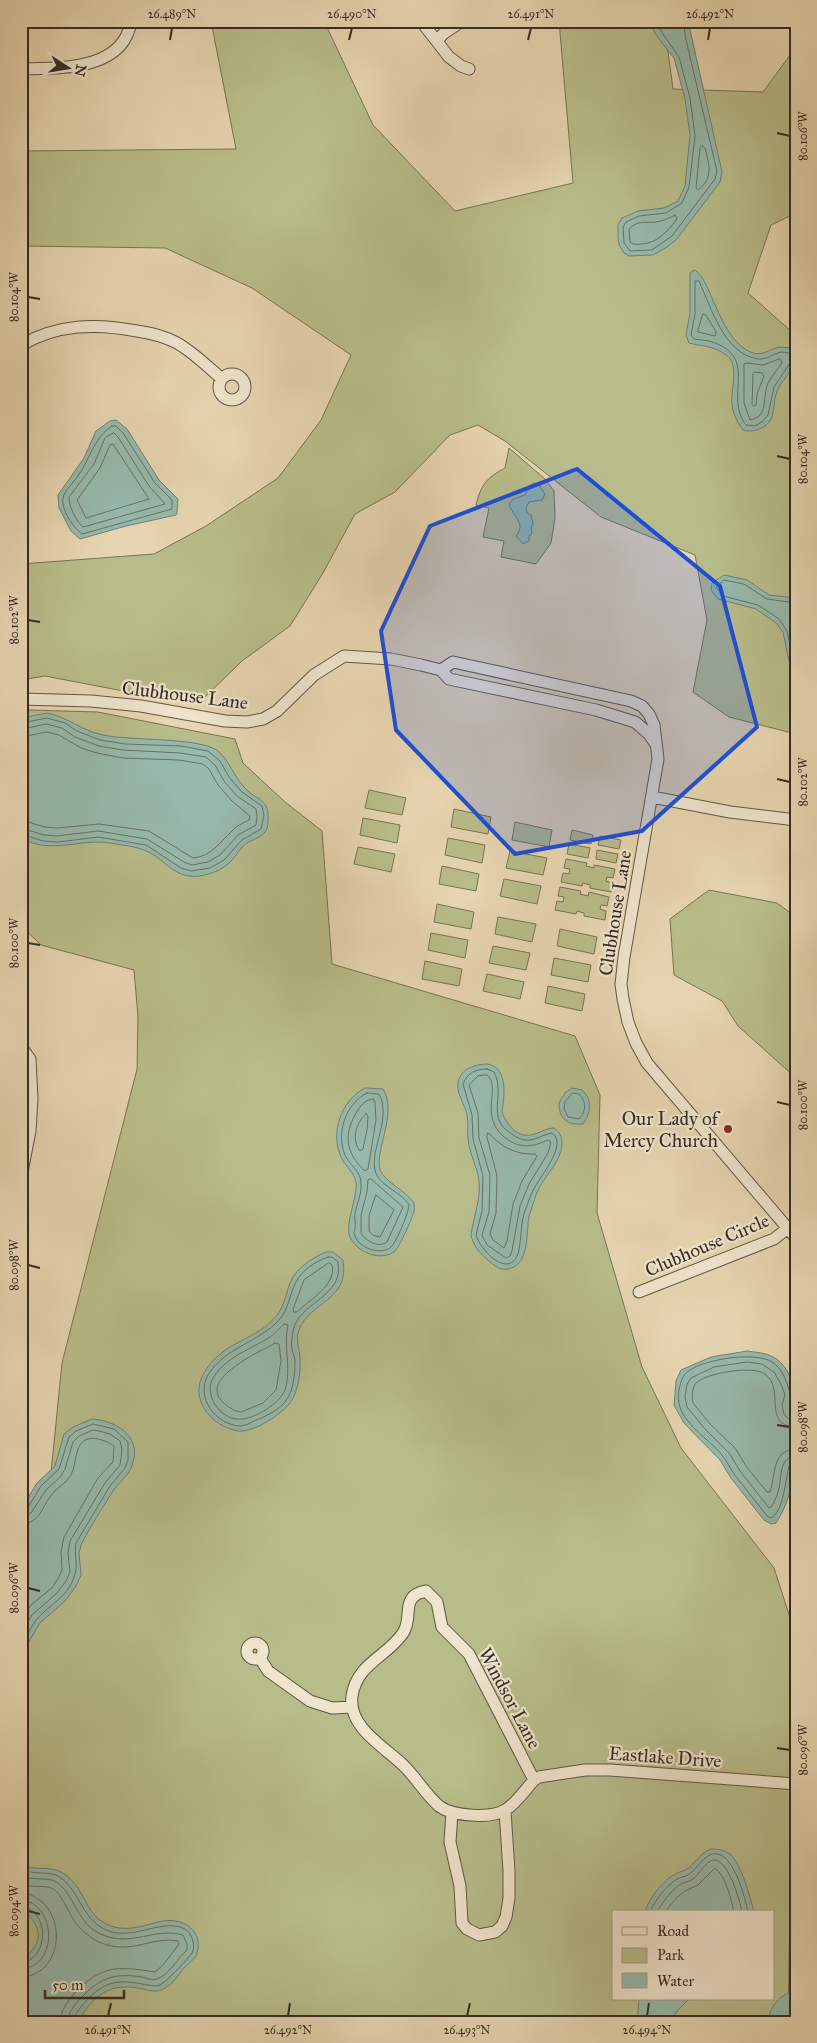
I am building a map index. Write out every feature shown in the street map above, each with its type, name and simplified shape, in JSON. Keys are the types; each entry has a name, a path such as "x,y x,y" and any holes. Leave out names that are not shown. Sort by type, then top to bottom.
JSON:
{"street":[{"path":"21,69 59,68 92,64 119,47 128,33 131,21"},
{"path":"421,21 454,62 469,70"},
{"path":"437,42 443,34 462,21"},
{"path":"21,345 47,333 65,328 93,325 112,326 157,335 171,340 192,353 222,379"},
{"name":"Clubhouse Lane","path":"21,699 91,701 140,706 225,721 247,722 263,719 278,711 314,675 344,656 391,660 440,670 449,679 580,707 635,722 649,734 656,745"},
{"name":"Clubhouse Lane","path":"440,670 453,662 631,701 642,706 649,714 654,725 658,758 624,957 621,984 628,1022 636,1043 655,1075 796,1238"},
{"path":"652,797 730,812 796,820"},
{"path":"21,1047 30,1059 32,1099 30,1132 21,1177"},
{"name":"Clubhouse Circle","path":"639,1292 774,1238 788,1228"},
{"name":"Windsor Lane","path":"352,1707 352,1698 359,1678 366,1667 402,1635 407,1627 409,1604 418,1593 426,1591 437,1602 440,1609 442,1627 469,1654 534,1780"},
{"path":"260,1658 268,1671 310,1701 332,1708 352,1707 357,1720 370,1737 402,1764 439,1806 452,1812 484,1815 504,1811 534,1780"},
{"name":"Eastlake Drive","path":"534,1780 557,1773 610,1770 796,1784"},
{"path":"452,1812 450,1842 460,1886 462,1923 466,1929 480,1935 495,1932 502,1926 506,1917 509,1898 509,1871 504,1811"}],"highlighted area":[{"path":"577,469 720,586 757,727 642,831 515,854 396,730 381,631 430,526"}],"green space":[{"path":"211,21 324,21 373,125 455,211 573,183 559,21 664,21 673,89 763,92 796,47 796,213 771,225 748,293 792,332 796,333 796,734 729,717 693,692 707,620 695,555 601,517 505,441 478,425 450,435 395,492 355,514 323,573 290,626 242,661 203,699 118,690 45,676 21,680 21,564 154,554 206,526 278,478 321,420 351,355 252,288 165,248 21,246 21,151 236,149"},
{"path":"509,448 545,479 554,491 555,518 551,543 536,564 501,557 504,541 483,537 489,508 476,505 478,498 485,483 493,475 505,468"},
{"path":"21,711 98,712 235,739 243,763 285,802 322,831 332,964 575,1036 600,1095 597,1213 642,1367 681,1448 774,1568 795,1633 788,2022 21,2022 21,1529 48,1503 62,1363 137,1069 138,1017 134,970 41,945 21,926"},
{"path":"369,790 406,798 402,815 365,808"},
{"path":"454,809 491,817 488,834 451,827"},
{"path":"363,818 400,825 397,843 360,835"},
{"path":"515,822 552,830 549,847 512,840"},
{"path":"572,830 593,835 591,844 570,840"},
{"path":"600,836 621,840 619,849 598,845"},
{"path":"448,838 485,845 482,863 445,855"},
{"path":"569,844 590,848 588,858 567,854"},
{"path":"358,847 395,854 391,872 354,864"},
{"path":"597,850 618,854 616,863 596,859"},
{"path":"510,851 547,858 543,875 506,868"},
{"path":"566,859 587,863 586,866 594,868 594,865 615,869 613,878 607,877 606,881 612,883 611,892 590,888 590,885 583,883 582,886 561,882 563,873 569,874 570,869 564,868"},
{"path":"442,866 479,874 476,891 439,884"},
{"path":"504,879 541,886 537,904 500,896"},
{"path":"560,887 581,891 580,894 588,896 589,892 609,897 607,906 601,905 600,909 606,911 605,920 584,916 584,913 577,911 576,914 555,910 557,901 563,902 564,897 558,896"},
{"path":"709,890 777,903 796,917 796,1078 738,1026 722,1001 674,975 670,919"},
{"path":"437,904 474,912 471,929 434,922"},
{"path":"498,917 536,924 532,942 495,934"},
{"path":"560,929 597,937 594,954 557,946"},
{"path":"431,933 468,940 465,958 428,950"},
{"path":"493,946 530,953 526,970 489,963"},
{"path":"554,958 591,965 588,982 551,975"},
{"path":"425,961 462,969 459,986 422,979"},
{"path":"487,974 524,982 520,999 483,991"},
{"path":"548,986 585,994 582,1011 545,1003"}],"water":[{"path":"648,21 688,21 722,172 720,182 676,240 653,255 629,256 624,253 619,245 618,225 622,218 638,211 664,208 678,201 685,186 690,135 685,99 674,58"},
{"path":"694,270 700,274 724,323 741,346 757,354 779,347 791,348 796,354 792,369 778,389 772,416 762,428 752,431 743,430 736,418 732,404 734,369 729,357 715,349 689,343 686,335 690,313 690,273"},
{"path":"116,420 127,429 159,480 178,499 177,513 176,515 80,539 71,531 59,508 58,495 84,458 96,431 110,421"},
{"path":"534,483 538,484 545,494 542,500 529,502 526,508 527,512 531,515 533,524 529,541 523,544 516,536 520,527 509,504 513,499 525,495 529,486"},
{"path":"724,575 747,580 769,595 796,598 796,666 789,661 783,632 776,623 756,609 718,599 711,590 712,583"},
{"path":"47,713 103,735 196,743 218,751 241,784 265,804 268,814 266,830 263,834 243,846 232,860 220,870 199,876 183,875 150,852 136,848 99,842 54,846 32,843 21,838 21,718"},
{"path":"488,1064 495,1067 502,1077 504,1092 502,1112 506,1121 513,1129 521,1134 531,1135 554,1128 559,1133 562,1141 558,1158 539,1188 529,1216 524,1255 515,1266 508,1269 497,1267 483,1256 477,1249 471,1236 479,1198 479,1183 469,1143 467,1115 459,1095 458,1082 462,1073 466,1070 474,1066"},
{"path":"365,1088 383,1089 387,1099 387,1120 380,1153 380,1170 386,1179 406,1194 414,1203 414,1213 399,1245 394,1252 382,1256 364,1252 355,1244 349,1234 356,1183 354,1176 341,1157 337,1138 337,1128 344,1109"},
{"path":"572,1088 582,1090 588,1098 590,1107 583,1124 568,1122 560,1113 559,1103 565,1093"},
{"path":"326,1252 333,1252 343,1260 344,1274 341,1284 335,1293 304,1320 299,1330 297,1337 300,1359 299,1375 292,1400 276,1416 252,1429 238,1431 219,1424 205,1410 201,1402 199,1392 204,1373 212,1362 230,1347 269,1324 277,1315 285,1300 292,1278 315,1257"},
{"path":"747,1351 766,1354 778,1360 786,1369 792,1384 795,1452 792,1481 789,1496 783,1510 776,1523 771,1524 764,1520 731,1478 720,1460 684,1423 674,1405 676,1381 681,1370 711,1357"},
{"path":"92,1419 112,1424 127,1434 132,1441 134,1459 130,1470 113,1491 81,1545 79,1553 81,1575 76,1586 66,1600 40,1623 21,1655 21,1509 37,1483 55,1466 64,1434 73,1427"},
{"path":"711,1849 718,1850 730,1854 734,1858 745,1881 753,1910 646,1910 662,1885 672,1876 687,1869"},
{"path":"21,1864 27,1867 56,1870 67,1876 80,1891 93,1914 108,1925 125,1928 163,1921 177,1921 189,1926 198,1942 196,1955 165,1988 155,1991 127,1987 102,1993 89,2005 78,2022 21,2022 21,1959 34,1948 38,1935 34,1921 21,1910"},
{"path":"796,1991 796,2022 768,2022 773,2006 785,1995"},
{"path":"639,2000 688,2000 670,2022 637,2022"}],"place":[{"name":"Our Lady of Mercy Church","path":"728,1129"}]}
